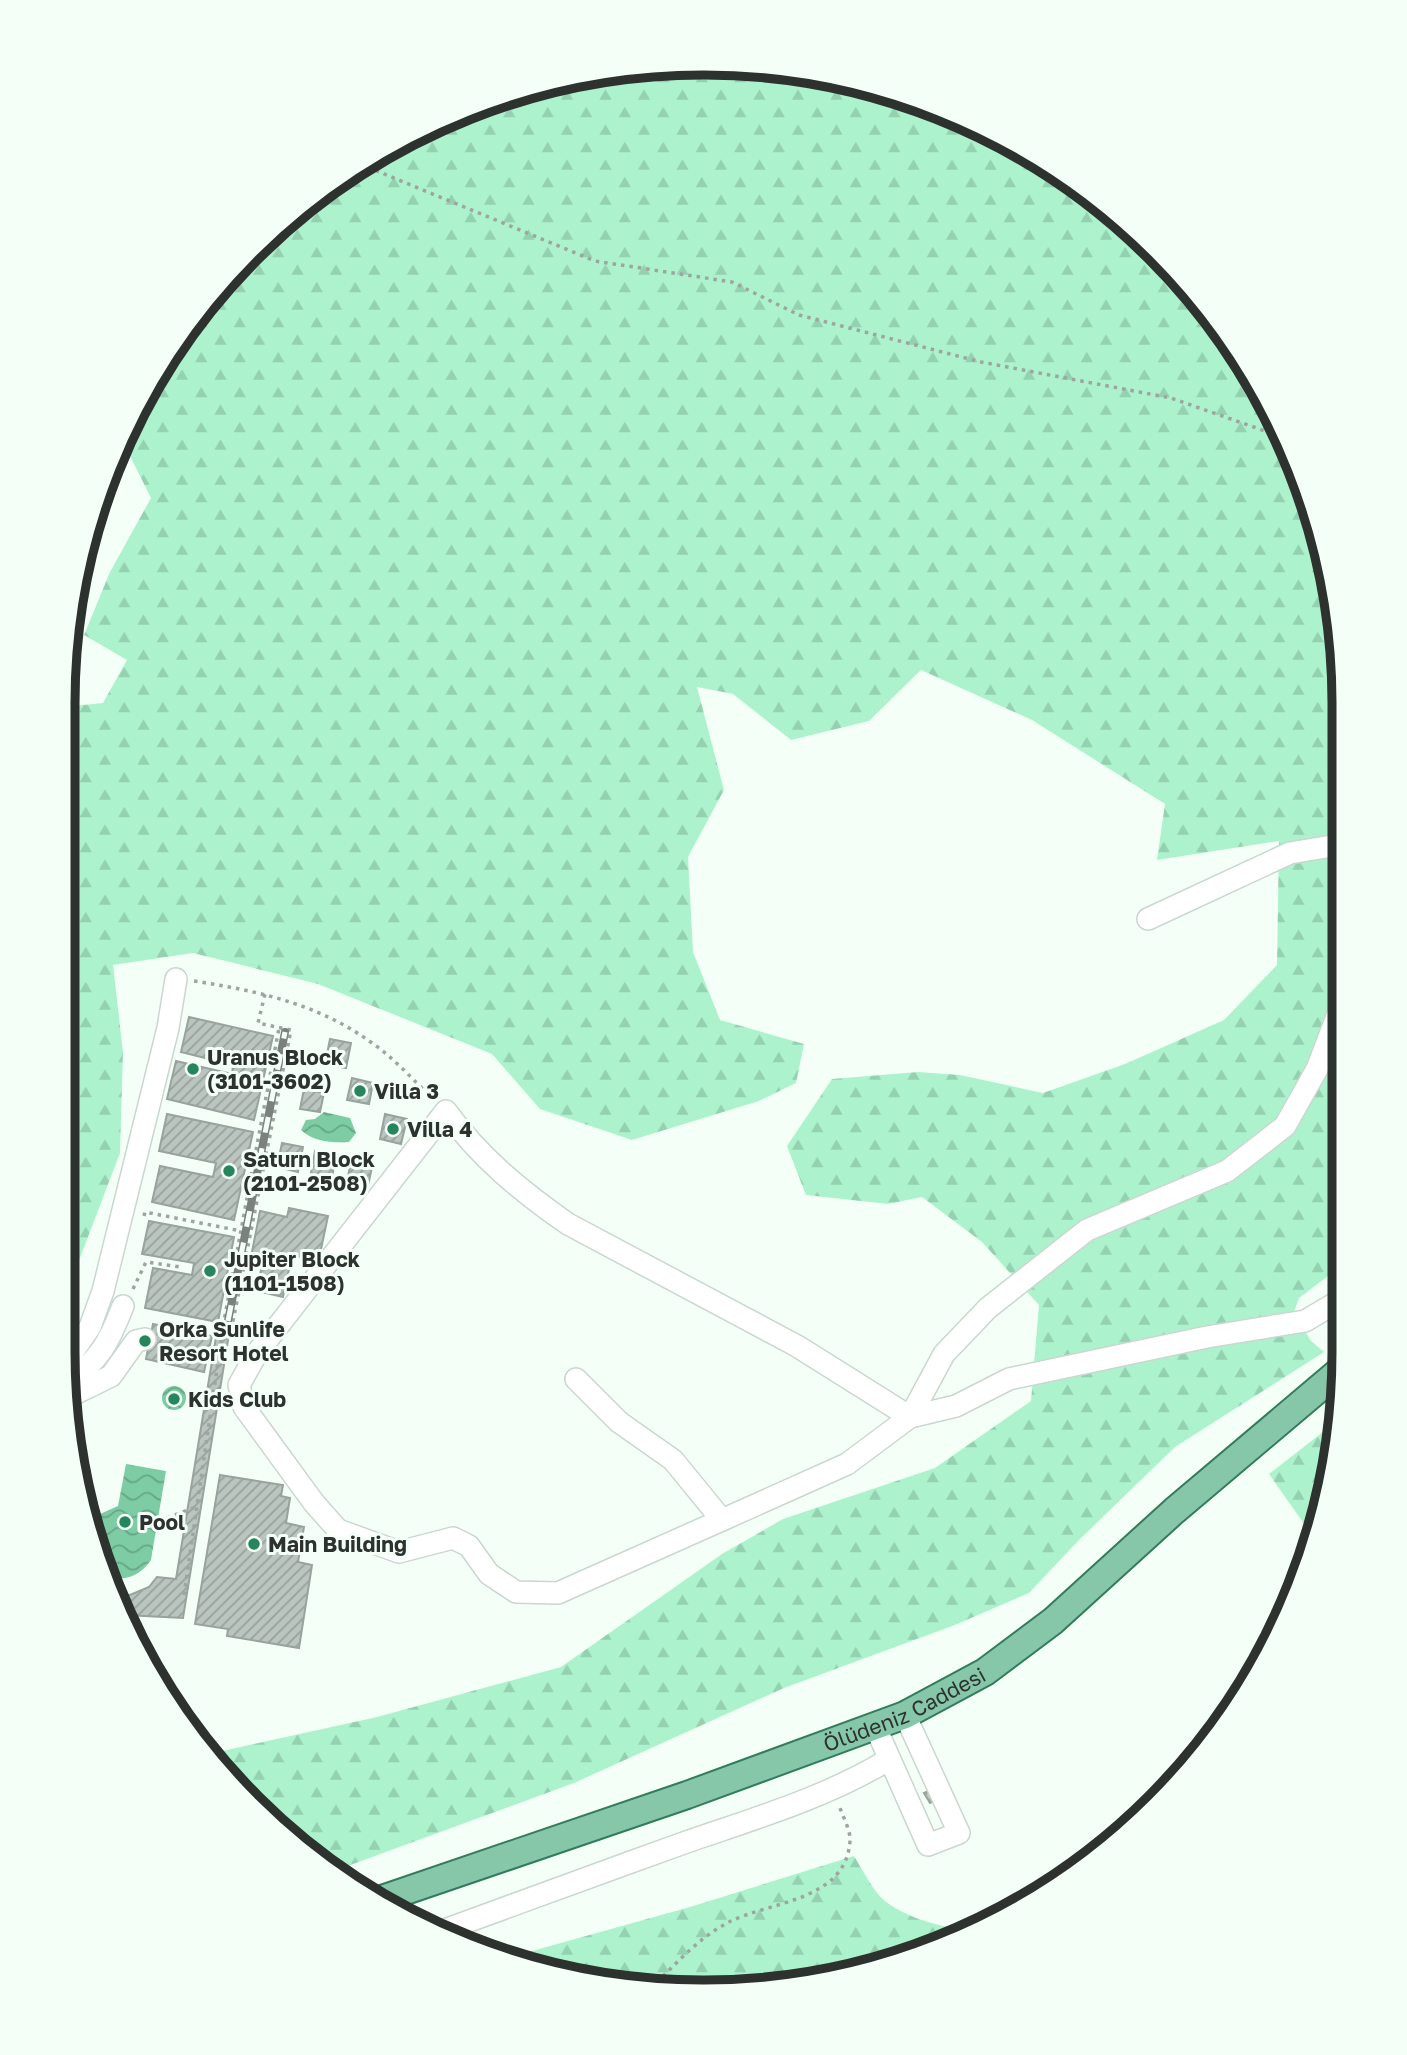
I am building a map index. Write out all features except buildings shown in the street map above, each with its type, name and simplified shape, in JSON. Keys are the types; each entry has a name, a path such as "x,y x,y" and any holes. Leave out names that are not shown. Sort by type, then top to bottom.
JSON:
{"main road":[{"name":"Ölüdeniz Caddesi","path":"390,1896 687,1794 905,1715 985,1672 1053,1621 1174,1511 1331,1379"}],"street":[{"path":"1147,919 1290,853 1332,846"},
{"path":"75,1348 89,1327 103,1291 166,1039 176,978"},
{"path":"910,1417 944,1354 988,1308 1049,1259 1087,1230 1227,1171 1285,1126 1317,1069 1332,1030"},
{"path":"910,1417 797,1346 568,1224 534,1200 484,1156 446,1111 257,1353 239,1385 244,1407 314,1503 338,1530 399,1552 453,1538 469,1546 489,1574 516,1592 558,1593 847,1464 910,1417 956,1406 1009,1379 1207,1337 1306,1321 1332,1305"},
{"path":"76,1376 93,1365 111,1337 123,1306"},
{"path":"77,1393 111,1377 136,1341 145,1339"},
{"path":"576,1379 618,1422 673,1460 722,1520"},
{"path":"875,1726 928,1845 959,1833 905,1715"},
{"path":"452,1927 834,1790 888,1760"}],"path":[{"path":"373,169 595,261 732,282 799,315 981,362 1171,398 1270,433"},
{"path":"176,978 265,995 313,1009 373,1043 446,1111"},
{"path":"223,1321 233,1321 291,1030 258,1023 265,995"},
{"path":"184,1595 223,1321 279,1028"},
{"path":"141,1223 145,1212 241,1231"},
{"path":"123,1306 146,1262 180,1266"},
{"path":"167,1518 196,1507"},
{"path":"661,1978 699,1941 729,1922 825,1888 842,1870 851,1839 834,1790"}],"green space":[{"path":"662,77 745,77 826,87 866,97 944,123 1018,159 1086,205 1148,259 1176,289 1226,354 1248,389 1284,463 1310,541 1320,581 1332,704 1332,1273 1299,1298 1294,1312 1311,1341 1324,1352 1175,1447 1078,1541 1029,1593 955,1625 784,1688 574,1783 345,1867 321,1850 259,1796 219,1752 377,1717 561,1667 722,1554 783,1519 935,1468 1031,1401 1039,1305 982,1242 922,1197 888,1204 806,1195 787,1146 832,1079 918,1072 960,1075 1043,1093 1125,1064 1224,1020 1277,965 1279,841 1157,860 1165,804 1032,720 921,670 869,721 791,740 733,694 697,687 724,790 688,857 693,952 720,1020 804,1044 796,1083 759,1101 632,1140 540,1109 492,1054 318,984 193,953 113,965 123,1052 120,1153 75,1271 75,706 103,703 127,660 84,635 110,572 151,498 128,452 159,389 181,354 231,289 289,231 354,181 426,140 502,109 581,87"},
{"path":"1326,1429 1320,1474 1306,1527 1269,1474"},
{"path":"854,1856 885,1901 906,1914 954,1927 905,1946 826,1968 745,1978 704,1980 621,1974 581,1968 525,1953 690,1907"}],"water":[{"path":"324,1112 350,1118 356,1133 349,1142 317,1139 301,1130 306,1120 315,1119"},
{"name":"Kids Club","path":"174,1386 182,1390 186,1398 182,1406 174,1410 166,1406 162,1398 166,1390"},
{"name":"Pool","path":"126,1464 166,1471 151,1560 137,1574 125,1578 118,1578 98,1516 118,1506"}],"railway":[{"path":"228,1321 285,1032"}],"place":[{"name":"Uranus Block (3101-3602)","path":"193,1069"},
{"name":"Villa 3","path":"360,1091"},
{"name":"Villa 4","path":"393,1129"},
{"name":"Saturn Block (2101-2508)","path":"229,1171"},
{"name":"Jupiter Block (1101-1508)","path":"210,1271"},
{"name":"Orka Sunlife Resort Hotel","path":"145,1341"},
{"name":"Kids Club","path":"174,1399"},
{"name":"Pool","path":"125,1522"},
{"name":"Main Building","path":"254,1544"}]}
